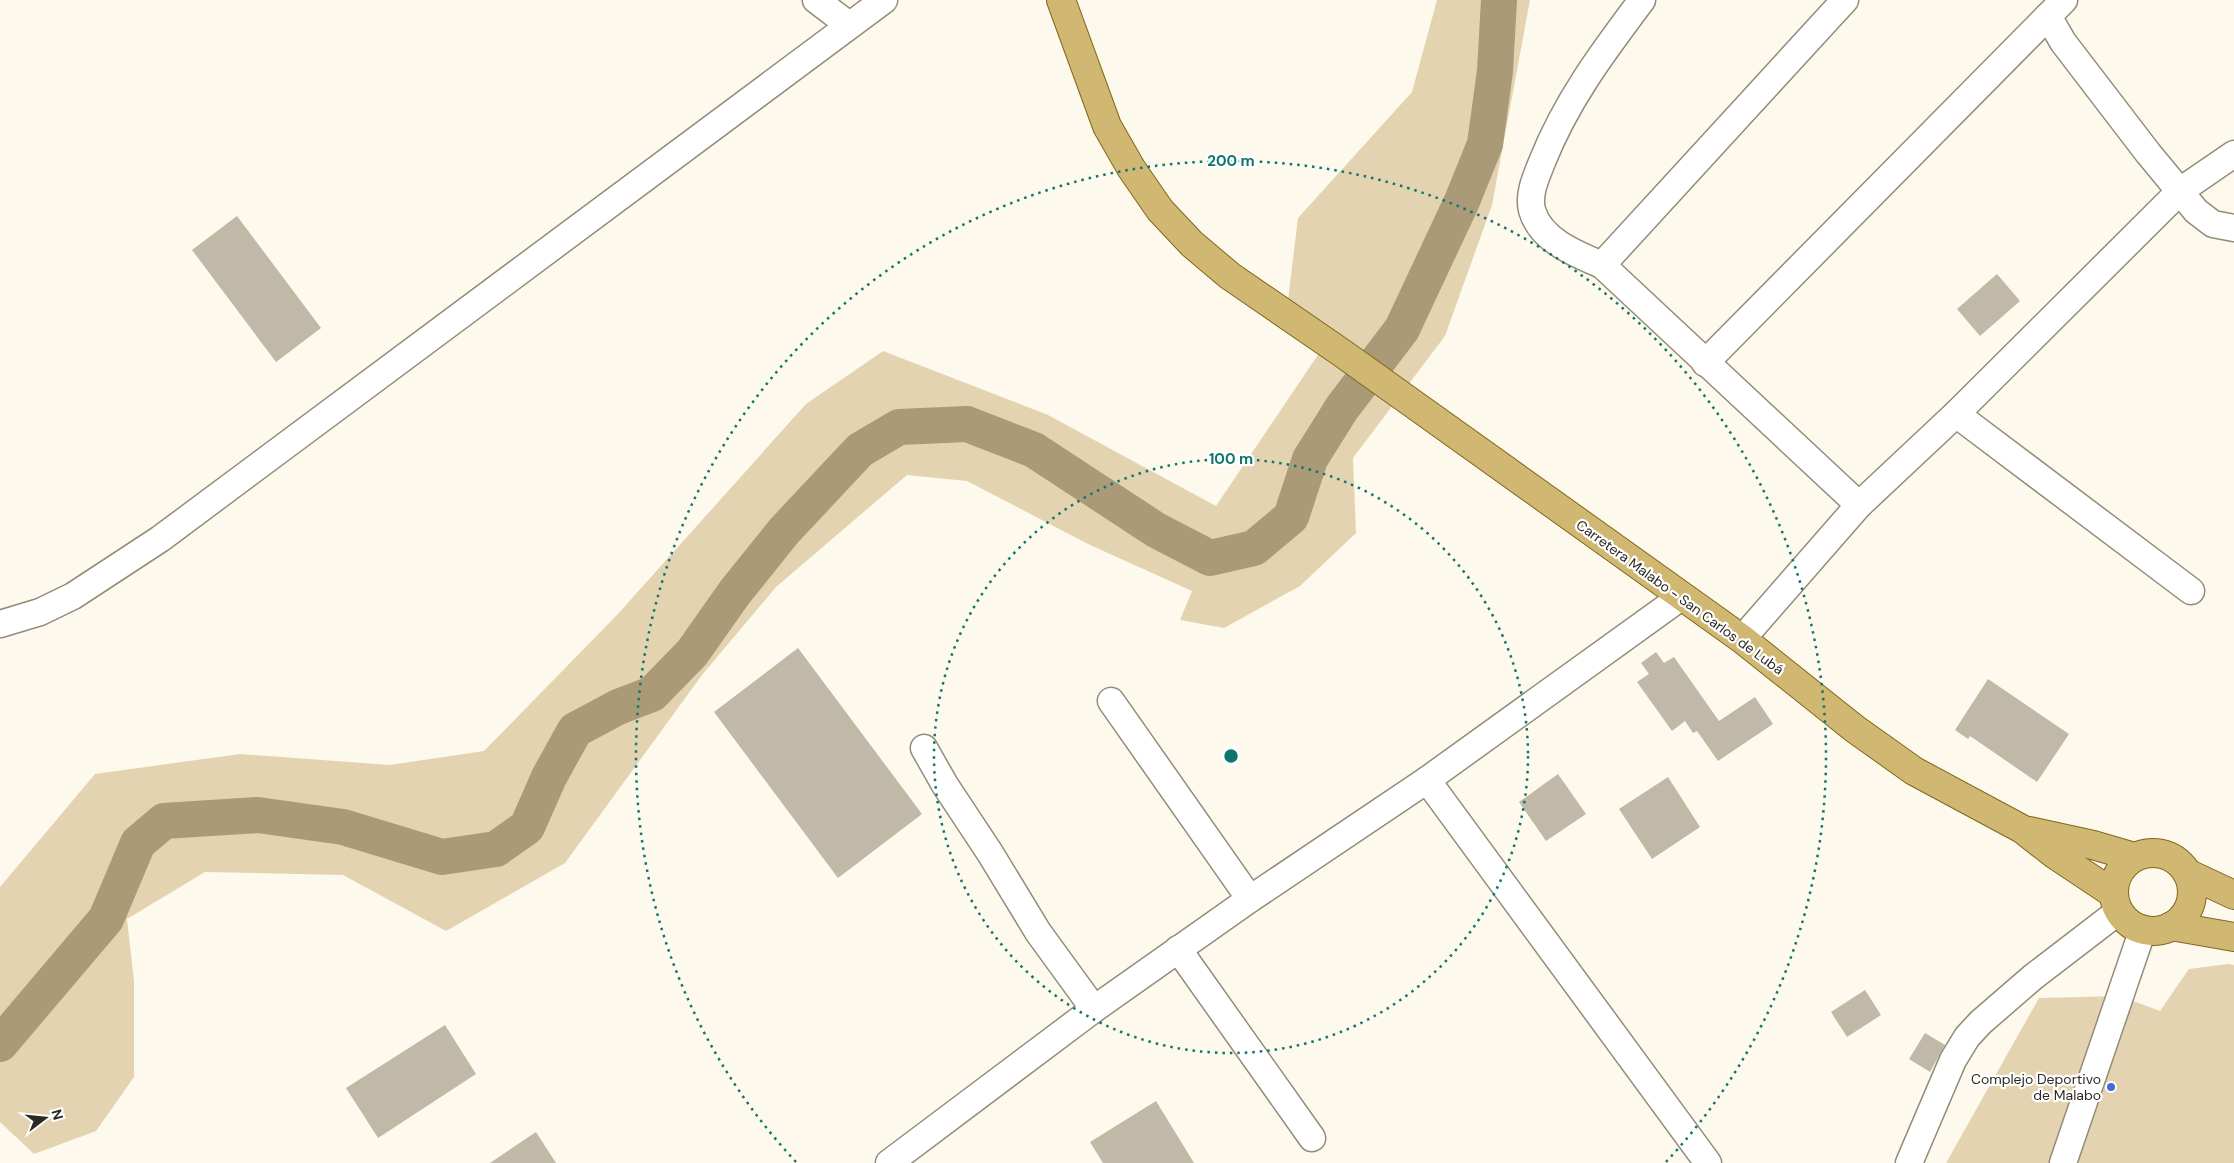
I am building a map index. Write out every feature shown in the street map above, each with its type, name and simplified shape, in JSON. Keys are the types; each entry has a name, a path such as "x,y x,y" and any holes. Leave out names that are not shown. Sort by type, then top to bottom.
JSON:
{"main road":[{"name":"Carretera Malabo - San Carlos de Lubá","path":"1062,0 1107,126 1131,168 1160,210 1192,244 1230,276 1342,353 1742,639 1855,729 1914,771 2022,829 2116,902"},
{"name":"Carretera Malabo - San Carlos de Lubá","path":"2022,829 2093,845 2134,857"},
{"path":"2151,853 2168,856 2176,860 2187,874 2192,890 2189,908 2179,922 2171,926 2155,931 2143,930 2130,924 2116,902 2114,885 2121,869 2134,857 2151,853"},
{"path":"2187,874 2234,895"},
{"path":"2171,926 2234,937"}],"street":[{"path":"816,0 849,25"},
{"path":"0,624 40,612 73,596 160,538 884,0"},
{"path":"1642,0 1604,50 1560,119 1531,192 1532,210 1542,228 1564,248 1602,265 1859,506"},
{"path":"1602,265 1845,0"},
{"path":"1706,363 2056,8"},
{"path":"2056,8 2063,42 2148,153 2196,211 2213,224 2234,228"},
{"path":"1742,639 1859,506 1956,414 2180,191 2234,154"},
{"path":"1956,414 2191,591"},
{"path":"889,1163 1094,1008 1250,899 1427,780 1682,597"},
{"path":"1111,701 1250,899"},
{"path":"924,748 945,785 990,853 1038,932 1094,1008"},
{"path":"1427,780 1708,1163"},
{"path":"1909,1163 1953,1060 1967,1037 1981,1022 2116,902"},
{"path":"2063,1163 2143,930"},
{"path":"1178,949 1312,1138"}],"shaded area":[{"path":"1437,0 1530,0 1492,205 1445,336 1353,458 1356,533 1300,586 1224,628 1180,620 1192,591 1088,544 967,481 907,475 776,587 702,675 565,863 446,931 343,875 205,872 127,919 134,981 134,1077 96,1131 34,1154 0,1122 0,887 95,774 240,754 390,765 484,751 617,615 806,404 883,351 1048,415 1216,506 1328,340 1286,316 1298,218 1412,92"},
{"name":"Complejo Deportivo de Malabo","path":"2228,964 2234,965 2234,1163 1946,1163 2039,998 2120,996 2160,1011 2189,969"}],"building":[{"path":"237,216 321,328 276,362 192,250"},
{"path":"1997,274 2020,301 1980,336 1957,309"},
{"path":"798,648 922,814 838,878 714,712"},
{"path":"1656,652 1664,663 1674,657 1719,721 1755,697 1773,724 1718,761 1697,731 1693,733 1685,721 1672,731 1637,682 1649,674 1641,663"},
{"path":"1988,679 2069,734 2037,782 1970,736 1968,739 1955,730"},
{"path":"1558,774 1586,814 1546,841 1519,802"},
{"path":"1668,777 1700,827 1652,859 1619,809"},
{"path":"1865,990 1881,1015 1847,1037 1831,1012"},
{"path":"445,1025 476,1074 378,1138 346,1088"},
{"path":"1925,1033 1945,1045 1930,1072 1909,1059"},
{"path":"1156,1101 1194,1163 1103,1163 1090,1142"},
{"path":"536,1132 556,1163 490,1163"}],"waterway":[{"path":"0,1044 106,919 138,843 164,821 258,815 343,827 442,857 496,849 527,827 549,777 575,730 618,707 652,694 692,653 735,592 784,531 860,450 899,427 967,424 1034,450 1156,530 1210,558 1254,548 1291,517 1310,459 1342,408 1402,329 1462,201 1485,144 1495,71 1499,0"}],"place":[{"name":"Complejo Deportivo de Malabo","path":"2111,1087"}]}
